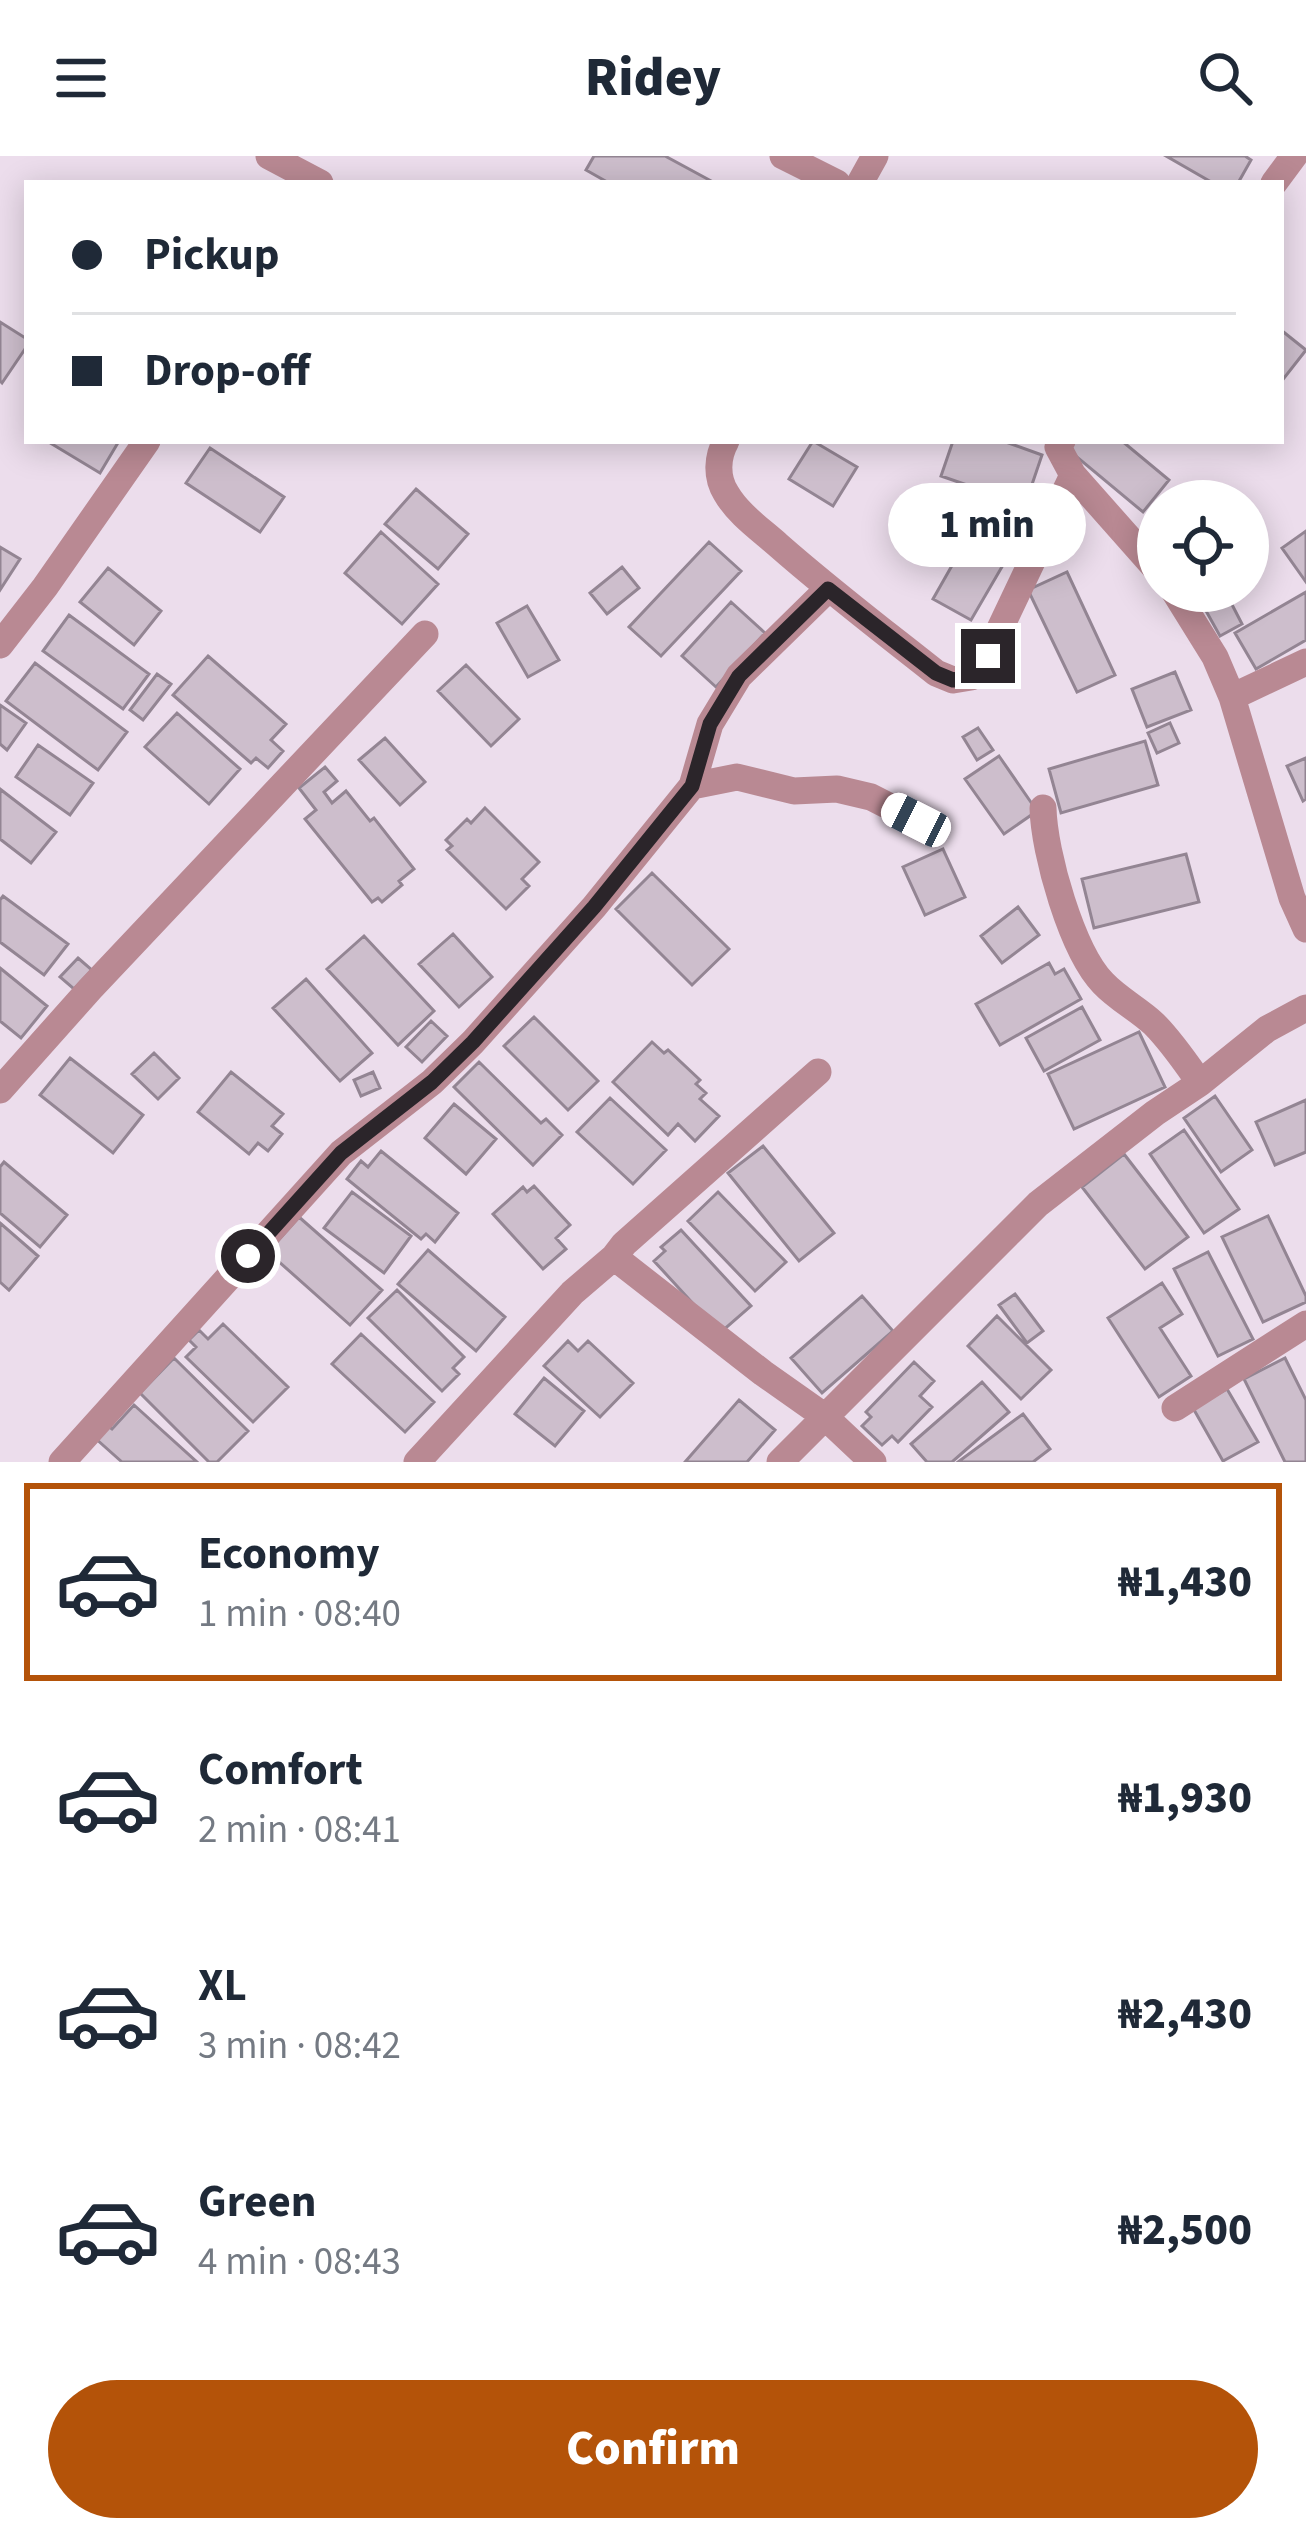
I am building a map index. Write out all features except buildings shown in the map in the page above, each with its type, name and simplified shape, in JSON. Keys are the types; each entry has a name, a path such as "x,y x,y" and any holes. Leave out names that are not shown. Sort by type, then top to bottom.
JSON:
{"street":[{"path":"269,156 314,180"},
{"path":"783,156 831,180"},
{"path":"0,645 144,444"},
{"path":"724,444 719,452 720,482 741,513 828,589 936,673 953,680 971,677 988,656 1073,475"},
{"path":"1060,444 1073,475 1137,547"},
{"path":"62,1462 341,1153 432,1082 594,907 692,786 710,724 739,676 828,589"},
{"path":"1187,612 1215,657 1232,697 1292,898 1306,928"},
{"path":"0,1090 424,634"},
{"path":"1232,697 1306,662"},
{"path":"692,786 737,777 794,791 837,789 871,797 916,820"},
{"path":"1043,808 1044,832 1073,932 1101,981 1153,1023 1200,1083"},
{"path":"781,1462 1038,1204 1267,1029 1306,1008"},
{"path":"417,1462 572,1293 818,1072"},
{"path":"614,1257 824,1415 873,1462"},
{"path":"1175,1408 1306,1324"}],"route":[{"path":"248,1256 341,1153 432,1082 473,1042 594,907 692,786 710,724 739,676 828,589 936,673 953,680 971,677 988,656"}]}
